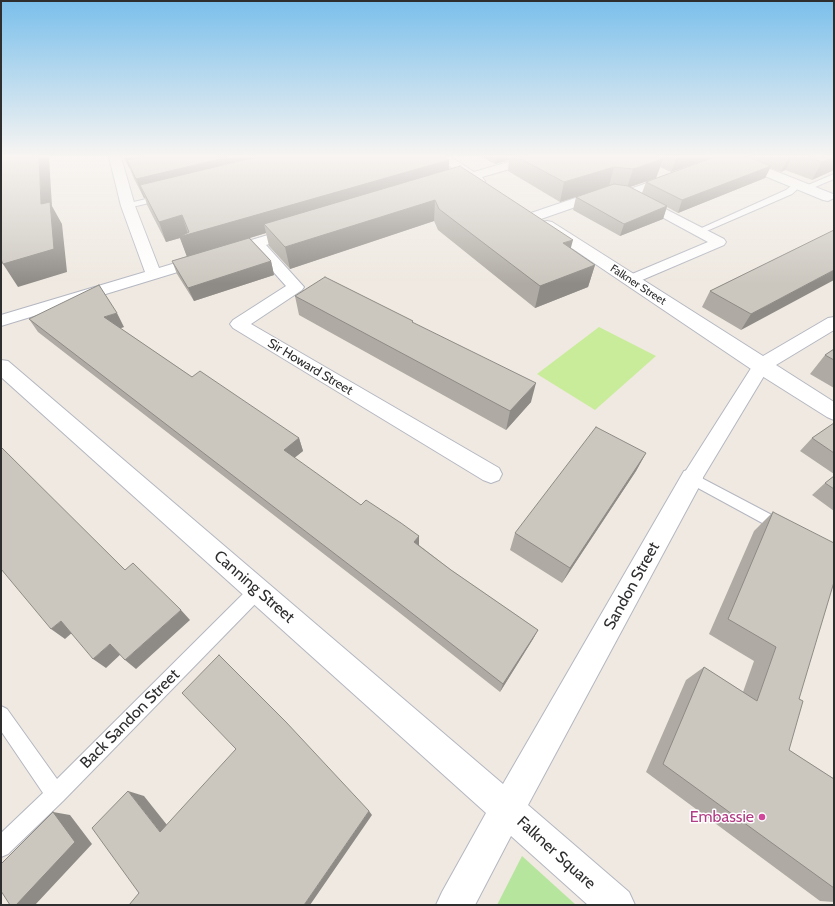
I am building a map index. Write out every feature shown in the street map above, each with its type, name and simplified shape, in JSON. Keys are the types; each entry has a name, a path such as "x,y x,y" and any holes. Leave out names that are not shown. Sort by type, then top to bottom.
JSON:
{"street":[{"path":"127,199 128,206 154,274"},
{"path":"527,213 578,199"},
{"path":"630,280 719,242 638,199"},
{"name":"Falkner Street","path":"527,213 834,412"},
{"path":"1,321 308,227"},
{"name":"Sir Howard Street","path":"256,243 296,287 239,324 491,474"},
{"path":"761,366 834,322"},
{"name":"Canning Street","path":"1,366 507,809"},
{"name":"Sandon Street","path":"507,809 692,478 761,366"},
{"name":"Falkner Square","path":"455,905 507,809 616,905"}],"lane":[{"path":"128,206 154,199"},
{"path":"699,231 771,199"},
{"path":"692,478 794,534"},
{"name":"Back Sandon Street","path":"1,847 56,794 258,590"},
{"path":"1,715 56,794"}],"green space":[{"path":"599,327 656,356 595,410 537,374"},
{"path":"522,856 576,905 497,905"}],"building":[{"path":"1,199 41,199 41,204 50,202 54,249 3,264 1,259"},
{"path":"147,199 311,199 179,237 189,232 182,215 159,222"},
{"path":"348,199 511,199 573,240 563,243 595,265 540,286 439,209 435,200 285,247 264,224"},
{"path":"580,199 654,199 667,206 624,224"},
{"path":"834,230 834,270 751,314 710,291"},
{"path":"249,238 271,261 188,288 172,261"},
{"path":"325,277 536,383 510,411 295,296"},
{"path":"99,285 117,313 104,317 192,377 200,371 299,438 284,450 361,505 366,500 401,523 419,536 414,542 451,570 538,630 503,684 29,319"},
{"path":"834,349 834,360 825,355"},
{"path":"834,423 834,453 812,438"},
{"path":"596,427 646,453 570,568 515,533"},
{"path":"1,447 125,570 133,563 181,610 125,660 110,644 93,659 61,621 51,629 1,569"},
{"path":"834,476 834,489 825,483"},
{"path":"773,512 834,543 834,582 799,699 803,701 789,750 834,779 834,888 663,764 704,667 757,701 776,647 728,619"},
{"path":"219,655 286,722 369,811 304,905 129,905 139,893 92,828 128,791 160,832 236,749 182,693"},
{"path":"53,812 75,842 16,905 10,905 1,891 1,864"}],"place":[{"name":"Embassie","path":"762,817"}]}
